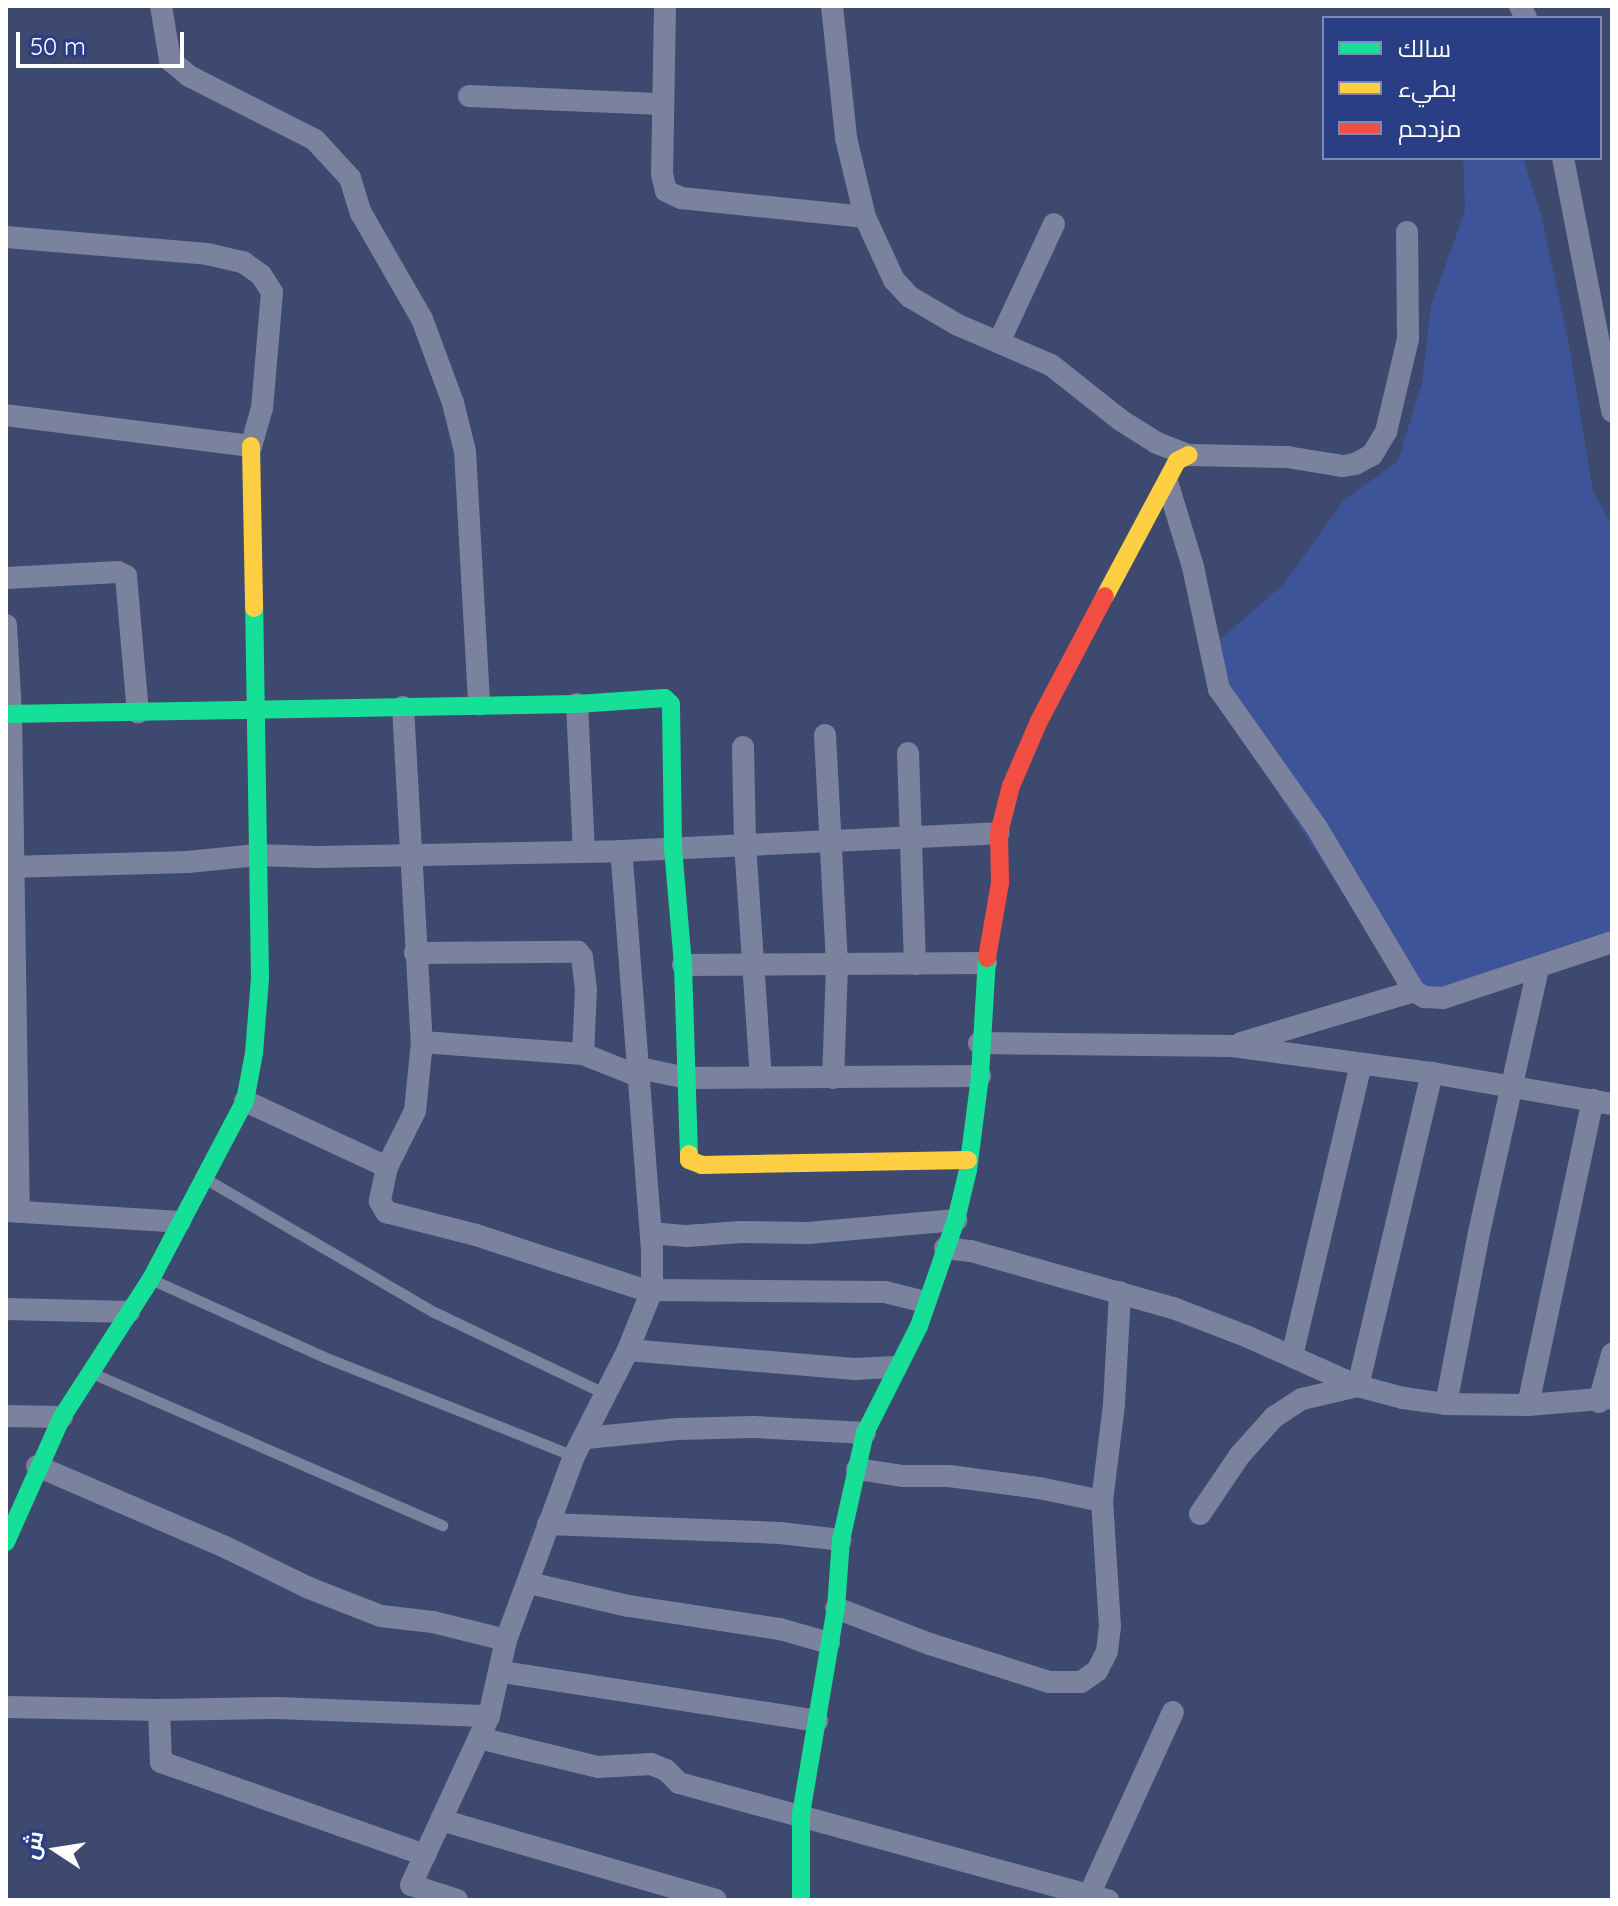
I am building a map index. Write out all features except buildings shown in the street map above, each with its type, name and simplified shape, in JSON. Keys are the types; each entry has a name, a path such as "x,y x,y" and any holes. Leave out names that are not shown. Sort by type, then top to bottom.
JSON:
{"street":[{"path":"161,6 170,60 189,76 315,140 350,178 361,213 422,319 453,403 465,451 479,705"},
{"path":"665,6 662,174 666,191 681,198 865,217"},
{"path":"832,6 846,138 865,217 894,280 910,297 958,325 1051,365 1139,433 1189,455 1287,457 1343,466 1372,455 1386,432 1408,339 1407,232"},
{"path":"469,96 663,104"},
{"path":"1563,160 1612,411"},
{"path":"999,342 1054,224"},
{"path":"6,237 207,254 243,262 261,275 272,292 262,408 251,446 260,978 254,1053 245,1101 151,1279 62,1417 11,1513 6,1542"},
{"path":"6,415 251,446"},
{"path":"801,1900 801,1814 836,1608 841,1540 865,1433 919,1326 956,1220 980,1076 979,1043 986,963 1000,883 999,833 1011,786 1039,721 1168,485 1177,461 1189,455"},
{"path":"1168,485 1193,567 1219,689 1317,828 1414,991 1424,997 1443,998 1612,942"},
{"path":"6,578 118,572 126,576 138,712"},
{"path":"6,625 12,1211 180,1222"},
{"path":"9,714 577,704 665,698 671,704 673,848 683,965 689,1160 694,1164 968,1160"},
{"path":"577,704 584,852"},
{"path":"403,707 422,1042 415,1111 387,1167 380,1201 386,1212 476,1235 651,1291 885,1292 925,1302"},
{"path":"825,735 828,844 837,966 833,1078"},
{"path":"743,747 745,844 761,1077"},
{"path":"908,753 915,964"},
{"path":"10,867 188,862 257,855 584,852 745,844 828,844 999,833"},
{"path":"457,1900 408,1892 489,1716 502,1672 506,1640 548,1524 604,1393 649,1303 651,1291 651,1233 621,851"},
{"path":"415,953 578,952 582,957 586,989 583,1054"},
{"path":"683,965 986,963"},
{"path":"1446,1404 1538,969"},
{"path":"1232,1046 1414,991"},
{"path":"422,1042 583,1054 638,1072 687,1078 980,1076"},
{"path":"979,1043 1232,1046 1432,1073 1603,1102 1528,1405"},
{"path":"1292,1356 1361,1064"},
{"path":"1358,1386 1432,1073"},
{"path":"245,1101 387,1167"},
{"path":"651,1233 687,1236 741,1232 808,1233 956,1220"},
{"path":"945,1248 971,1251 1120,1292 1213,1322 1358,1386 1446,1404 1528,1405 1606,1400 1612,1354"},
{"path":"836,1608 1031,1678 1049,1682 1081,1682 1097,1671 1107,1651 1108,1560 1102,1501 1114,1404 1120,1292"},
{"path":"6,1309 129,1312"},
{"path":"628,1350 854,1369 896,1367"},
{"path":"1200,1514 1240,1455 1274,1417 1302,1399 1358,1386"},
{"path":"6,1416 62,1417"},
{"path":"580,1447 678,1429 753,1427 865,1433"},
{"path":"37,1466 223,1546 309,1588 381,1616 433,1622 506,1640"},
{"path":"857,1469 903,1476 949,1476 1039,1488 1102,1501"},
{"path":"548,1524 780,1533 841,1540"},
{"path":"529,1583 629,1606 780,1629 829,1643"},
{"path":"502,1672 817,1721"},
{"path":"6,1707 159,1710 277,1708 489,1716"},
{"path":"159,1710 161,1762 425,1855"},
{"path":"479,1738 598,1767 651,1764 666,1770 679,1783 1099,1896 1173,1712"},
{"path":"441,1820 716,1900"}],"lane":[{"path":"205,1179 434,1312 604,1393"},
{"path":"151,1279 324,1357 580,1447"},
{"path":"92,1372 442,1525"}],"shaded area":[{"path":"1463,160 1524,160 1542,218 1569,346 1593,492 1612,525 1612,938 1425,992 1396,975 1211,690 1209,649 1283,585 1343,501 1398,461 1422,383 1431,306 1465,210"}],"traffic: fast":[{"path":"6,1542 62,1417 151,1279 245,1101 254,1053 260,978 254,608"},
{"path":"6,714 577,704 665,698 671,704 673,848 683,965 689,1154"},
{"path":"801,1900 801,1814 836,1608 841,1540 865,1433 919,1326 956,1220 968,1170 980,1076 987,958"}],"traffic: slow":[{"path":"251,446 254,608"},
{"path":"1105,596 1177,461 1189,455"},
{"path":"689,1154 689,1160 702,1165 968,1160"}],"traffic: jam":[{"path":"987,958 1000,883 999,833 1011,786 1039,721 1105,596"}]}
